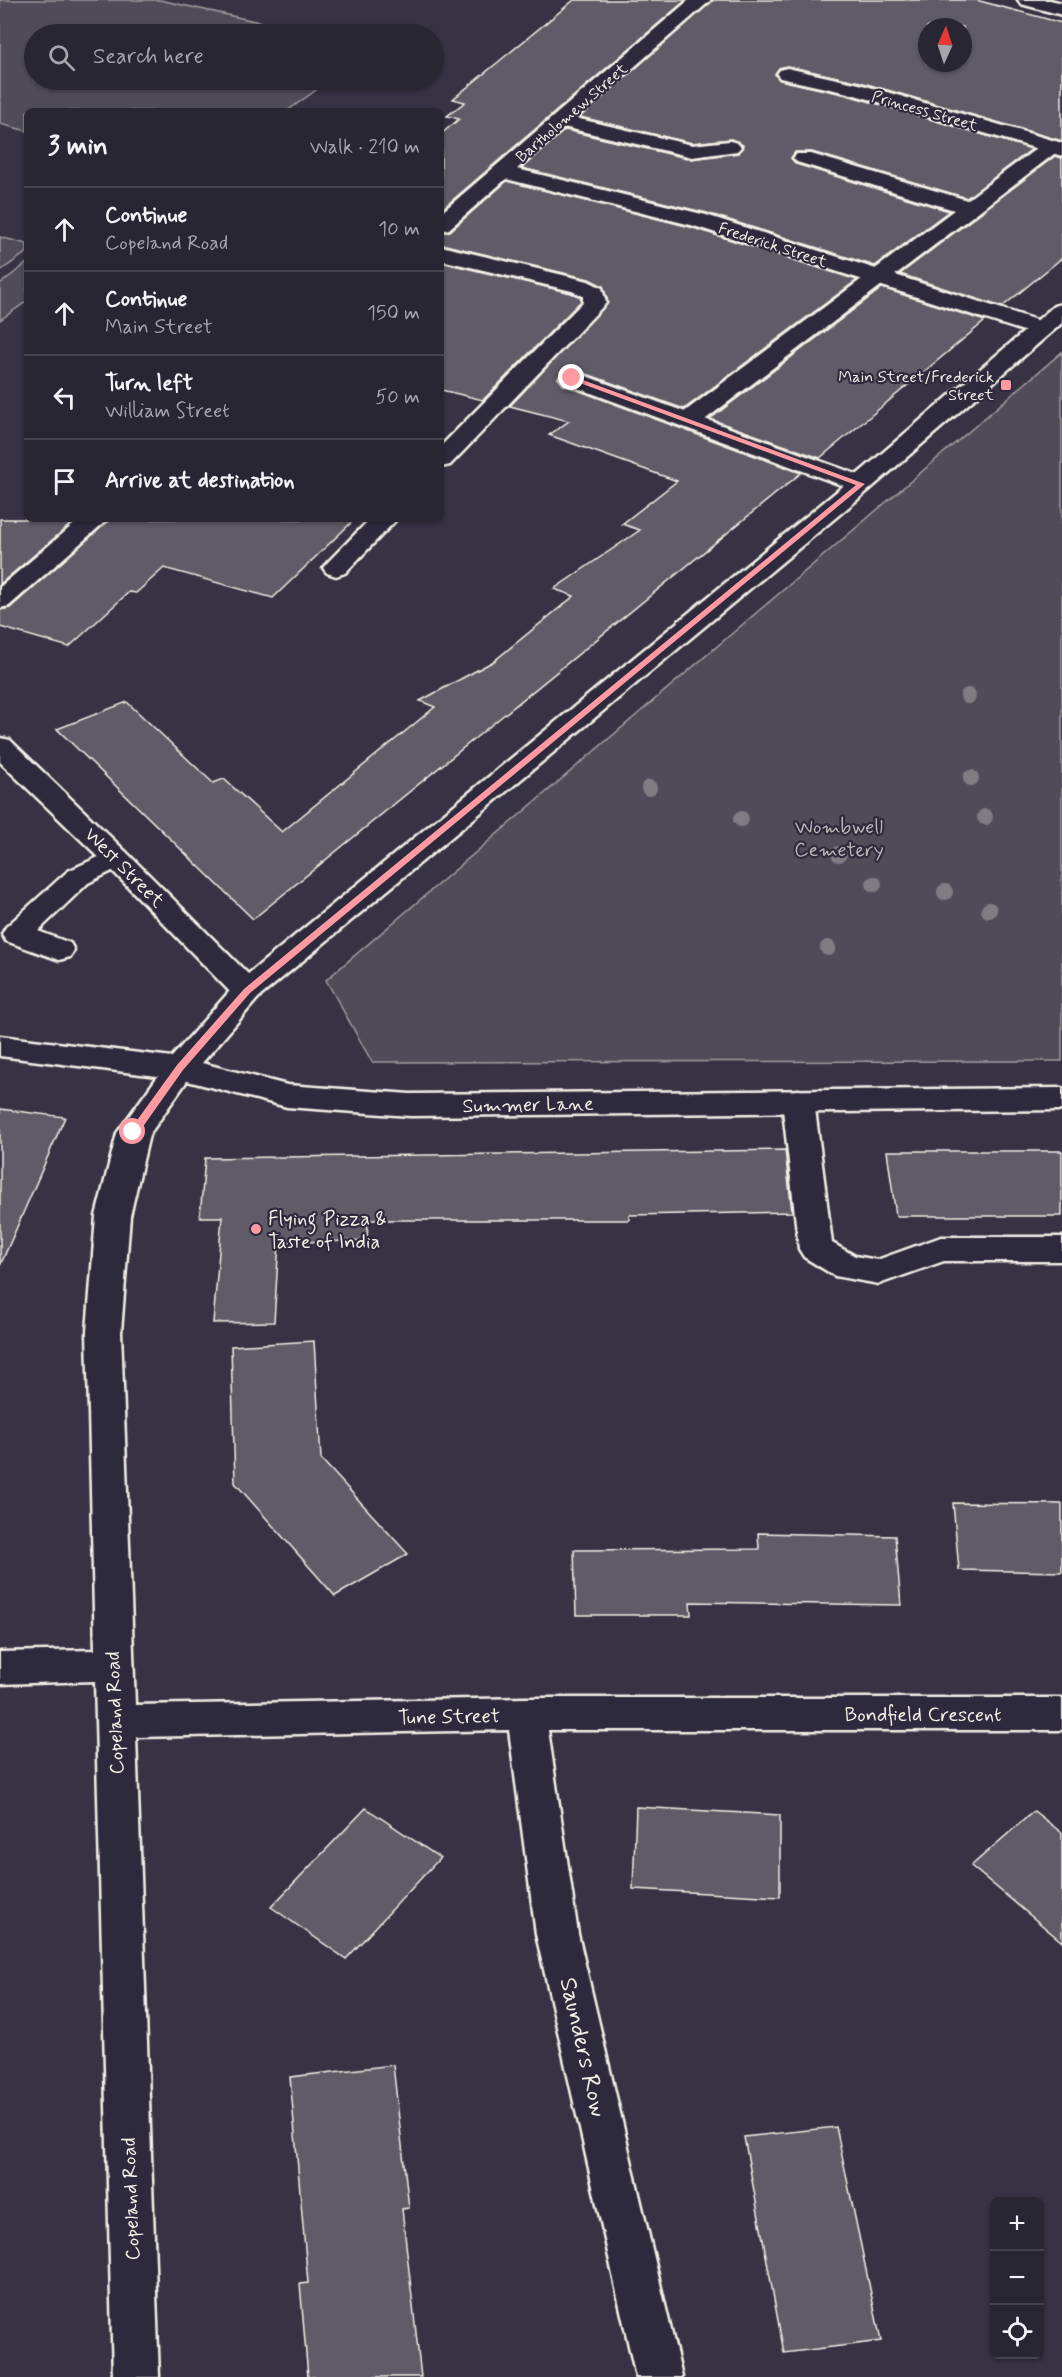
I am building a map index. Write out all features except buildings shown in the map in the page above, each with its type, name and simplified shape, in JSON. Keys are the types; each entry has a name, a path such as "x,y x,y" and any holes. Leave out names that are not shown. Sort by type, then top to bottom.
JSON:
{"street":[{"name":"Bartholomew Street","path":"444,221 701,0"},
{"path":"1028,0 1062,9"},
{"name":"Princess Street","path":"787,74 852,88 1057,148"},
{"path":"562,121 692,151 730,147"},
{"path":"689,420 970,208 1057,148"},
{"path":"804,158 970,208"},
{"name":"Frederick Street","path":"502,172 698,220 1041,329"},
{"path":"444,200 464,204"},
{"path":"444,254 580,286 594,293 595,303 444,457"},
{"name":"Copeland Road","path":"136,2377 112,1665 104,1332 113,1216 133,1132 180,1068 247,991 861,484 1062,311"},
{"path":"572,378 861,484"},
{"path":"0,600 91,522"},
{"path":"336,568 381,522"},
{"name":"West Street","path":"0,746 116,858 247,991"},
{"path":"59,950 17,934 78,878 116,858"},
{"name":"Summer Lane","path":"0,1046 180,1068 287,1096 410,1105 1062,1099"},
{"path":"798,1101 816,1249 847,1267 879,1272 941,1249 1062,1249"},
{"path":"0,1668 112,1665"},
{"name":"Tune Street","path":"114,1721 526,1714 784,1713"},
{"name":"Bondfield Crescent","path":"784,1713 1062,1714"},
{"name":"Saunders Row","path":"526,1714 557,1934 659,2377"}],"green space":[{"path":"0,0 160,0 268,24 24,24 24,90 316,90 291,108 24,108 24,130 0,124"},
{"path":"0,237 24,243 24,254 0,271"},
{"path":"24,265 24,303 0,320 0,284"},
{"name":"Wombwell Cemetery","path":"1062,352 1062,1061 372,1062 326,980"}],"place":[{"name":"Main Street/Frederick Street","path":"1006,385"},
{"name":"Flying Pizza & Taste of India","path":"256,1229"}],"route":[{"path":"133,1132 180,1068 247,991 861,484 572,378"}]}
